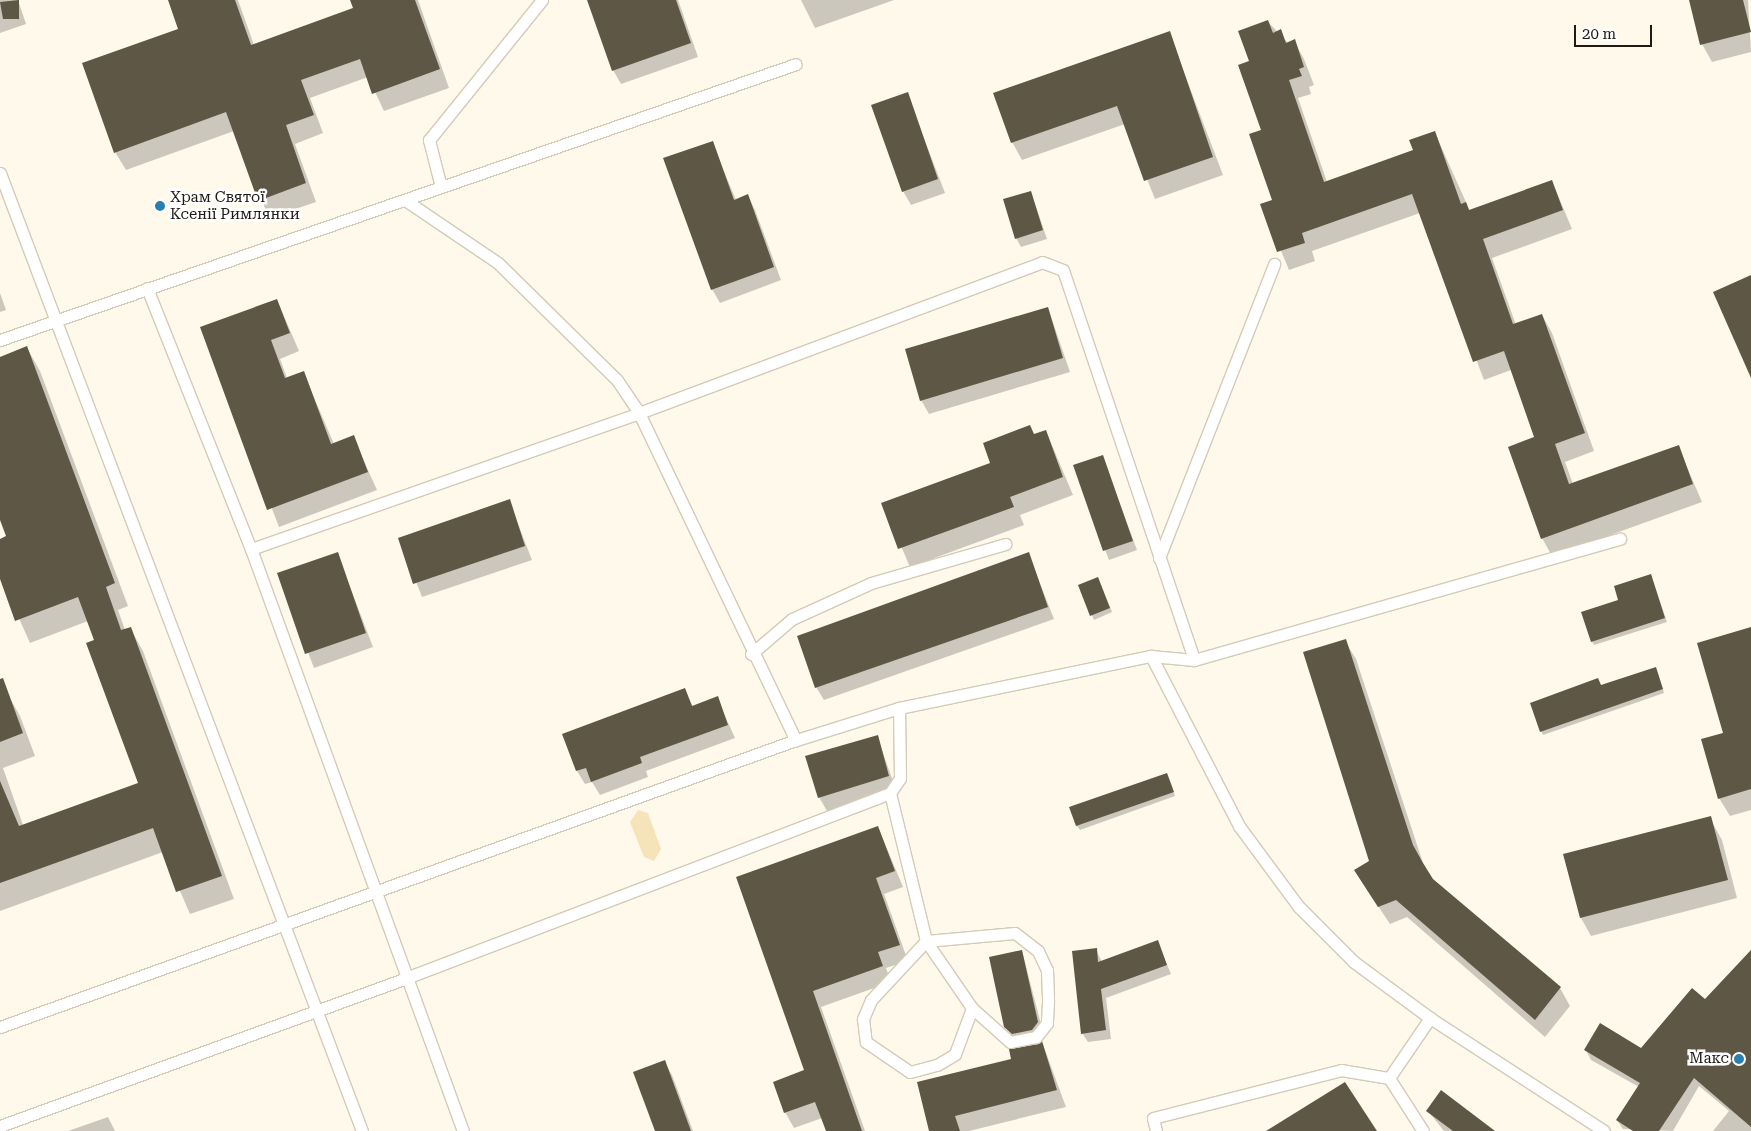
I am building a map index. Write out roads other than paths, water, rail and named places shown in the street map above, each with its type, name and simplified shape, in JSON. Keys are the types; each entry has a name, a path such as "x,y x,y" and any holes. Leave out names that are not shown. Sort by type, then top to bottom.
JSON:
{"lane":[{"path":"441,188 428,140 542,0"},
{"path":"0,340 796,64"},
{"path":"0,173 282,926 362,1131"},
{"path":"405,200 498,263 616,380 639,413 752,654 796,740"},
{"path":"251,549 639,413 1042,262 1063,270 1194,660"},
{"path":"1159,558 1274,264"},
{"path":"147,288 251,549 373,890 464,1131"},
{"path":"0,1027 282,926 373,890 796,740 899,708 1151,656 1194,660 1620,539"},
{"path":"752,654 792,619 871,583 1005,544"},
{"path":"1151,656 1239,826 1299,907 1354,962 1430,1018 1604,1131"},
{"path":"0,1126 406,978 890,793 900,778 899,708"},
{"path":"890,793 926,941 972,1008 1010,1042 1036,1037 1047,1023 1047,970 1038,951 1015,933 926,941 871,1000 863,1019 866,1042 910,1072 937,1065 955,1054 972,1008"},
{"path":"1389,1078 1430,1018"},
{"path":"1156,1131 1153,1118 1341,1070 1389,1078 1423,1131"}],"place":[{"name":"Храм Святої Ксенії Римлянки","path":"160,206"},
{"name":"Макс","path":"1739,1059"}]}
